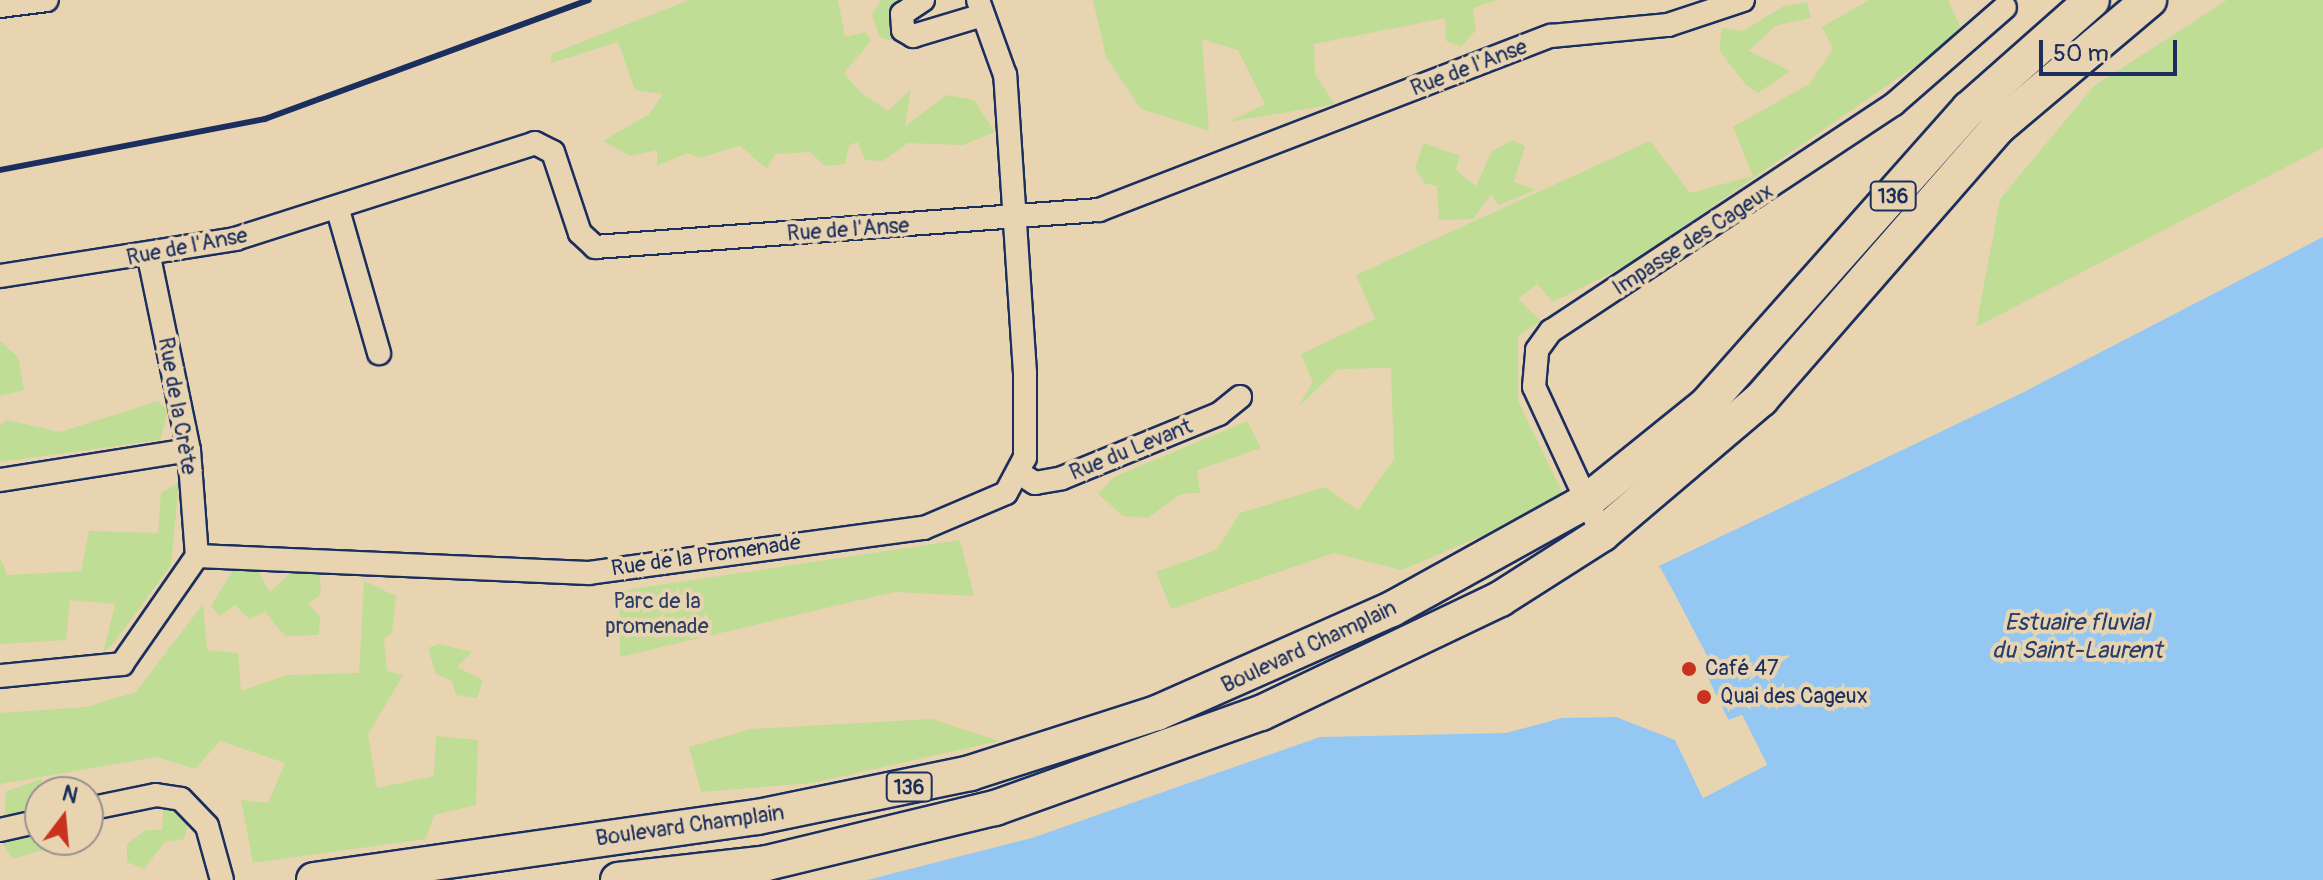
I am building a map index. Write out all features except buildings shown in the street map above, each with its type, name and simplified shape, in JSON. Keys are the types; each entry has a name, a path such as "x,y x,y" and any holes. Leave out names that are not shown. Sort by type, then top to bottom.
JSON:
{"main road":[{"name":"Boulevard Champlain","path":"314,880 758,817 970,773 1157,713 1304,653 1587,501 1707,404 1969,109 2092,0"},
{"name":"Boulevard Champlain","path":"618,880 767,863 995,808 1183,743 1403,651 1602,534 1761,399 1997,128 2149,0"}],"street":[{"path":"0,6 47,0"},
{"path":"923,0 902,14 903,30 913,36 980,8 1005,75 1011,218 1028,432 1019,473"},
{"name":"Rue de l'Anse","path":"0,276 149,257 338,210 535,143 553,152 580,233 595,247 1099,210 1148,195 1551,36 1668,25 1743,0"},
{"name":"Impasse des Cageux","path":"1602,534 1534,387 1537,350 1551,331 1894,104 2005,7"},
{"path":"338,210 379,353"},
{"name":"Rue de la Crète","path":"149,257 189,450 197,556"},
{"name":"Rue du Levant","path":"1019,473 1035,483 1062,478 1219,414 1240,397"},
{"path":"0,480 189,450"},
{"name":"Rue de la Promenade","path":"197,556 589,573 924,528 987,505 1019,473"},
{"path":"0,676 122,664 197,556"},
{"path":"104,806 156,795 181,799 207,826 222,880"},
{"path":"0,830 24,825"}],"green space":[{"path":"689,0 838,0 845,37 865,32 871,41 844,73 860,92 888,111 911,89 905,126 947,95 974,100 995,132 963,145 908,143 883,161 865,160 858,142 849,145 845,164 825,166 810,152 775,154 767,169 740,146 699,158 687,153 657,166 657,150 631,156 603,141 649,114 663,94 635,90 618,42 551,63 551,54"},
{"path":"881,0 901,0 894,23 899,42 880,38 872,15"},
{"path":"1093,0 1498,0 1473,8 1476,30 1461,47 1446,41 1445,18 1314,44 1315,74 1335,104 1228,122 1265,104 1238,50 1202,39 1209,131 1141,109 1106,57"},
{"path":"1869,0 1948,0 1963,33 1629,264 1553,302 1537,284 1518,299 1541,321 1518,336 1518,401 1566,500 1402,570 1334,553 1171,609 1156,572 1216,550 1240,513 1325,487 1358,510 1394,459 1391,368 1338,369 1298,407 1313,382 1301,354 1375,319 1356,275 1650,141 1690,193 1753,176 1733,127 1809,84 1833,49 1822,27"},
{"path":"2227,0 2323,0 2323,148 1976,327 2000,199 2094,86"},
{"path":"1807,2 1811,18 1775,26 1749,51 1790,71 1758,93 1746,85 1719,50 1722,28 1743,31 1784,6"},
{"path":"1512,140 1525,146 1514,182 1536,190 1498,205 1491,194 1473,219 1439,220 1437,186 1424,183 1415,167 1424,143 1460,156 1456,170 1476,186 1492,151"},
{"path":"0,341 18,357 24,390 0,396"},
{"path":"158,401 168,411 160,440 0,462 0,425 7,420 60,432"},
{"path":"1247,421 1261,448 1197,470 1200,493 1181,494 1148,518 1123,516 1098,494 1114,477"},
{"path":"179,482 171,565 113,644 103,653 115,604 70,600 66,640 0,644 0,557 7,575 81,571 89,531 158,533 161,493"},
{"name":"Parc de la promenade","path":"960,540 974,596 894,592 620,657 619,591"},
{"path":"319,564 321,594 308,604 320,616 319,635 285,636 265,612 249,619 235,605 220,616 211,606 233,570 257,569 270,592 291,572"},
{"path":"364,581 396,596 392,633 384,639 387,671 403,675 368,735 377,788 434,776 436,736 478,740 476,805 434,815 426,839 253,863 241,800 268,803 285,763 220,741 195,769 156,757 46,776 24,776 24,780 0,784 0,713 86,707 136,692 203,604 207,650 238,653 241,691 287,675 359,673"},
{"path":"439,644 472,652 457,667 483,680 477,698 456,695 452,681 436,674 428,648"},
{"path":"932,719 999,741 812,783 701,792 689,747 751,729"},
{"path":"24,785 24,856 13,859 3,845 6,791"},
{"path":"164,801 180,805 189,818 184,839 165,842 144,869 127,862 127,844 146,830 162,830"}],"water":[{"name":"Estuaire fluvial du Saint-Laurent","path":"2323,237 2323,880 867,880 1032,838 1320,737 1506,733 1562,718 1616,717 1675,740 1703,798 1767,765 1742,715 1729,721 1707,676 1715,671 1659,566 2022,393"}],"pier":[{"path":"1658,562 1715,671 1707,676 1728,720 1742,715 1767,764 1703,798 1673,735 1705,793 1762,763 1740,720 1725,723 1703,677 1710,670"}],"railway":[{"path":"0,170 265,119 589,0"}],"place":[{"name":"Café 47","path":"1689,669"},
{"name":"Quai des Cageux","path":"1704,697"}]}
